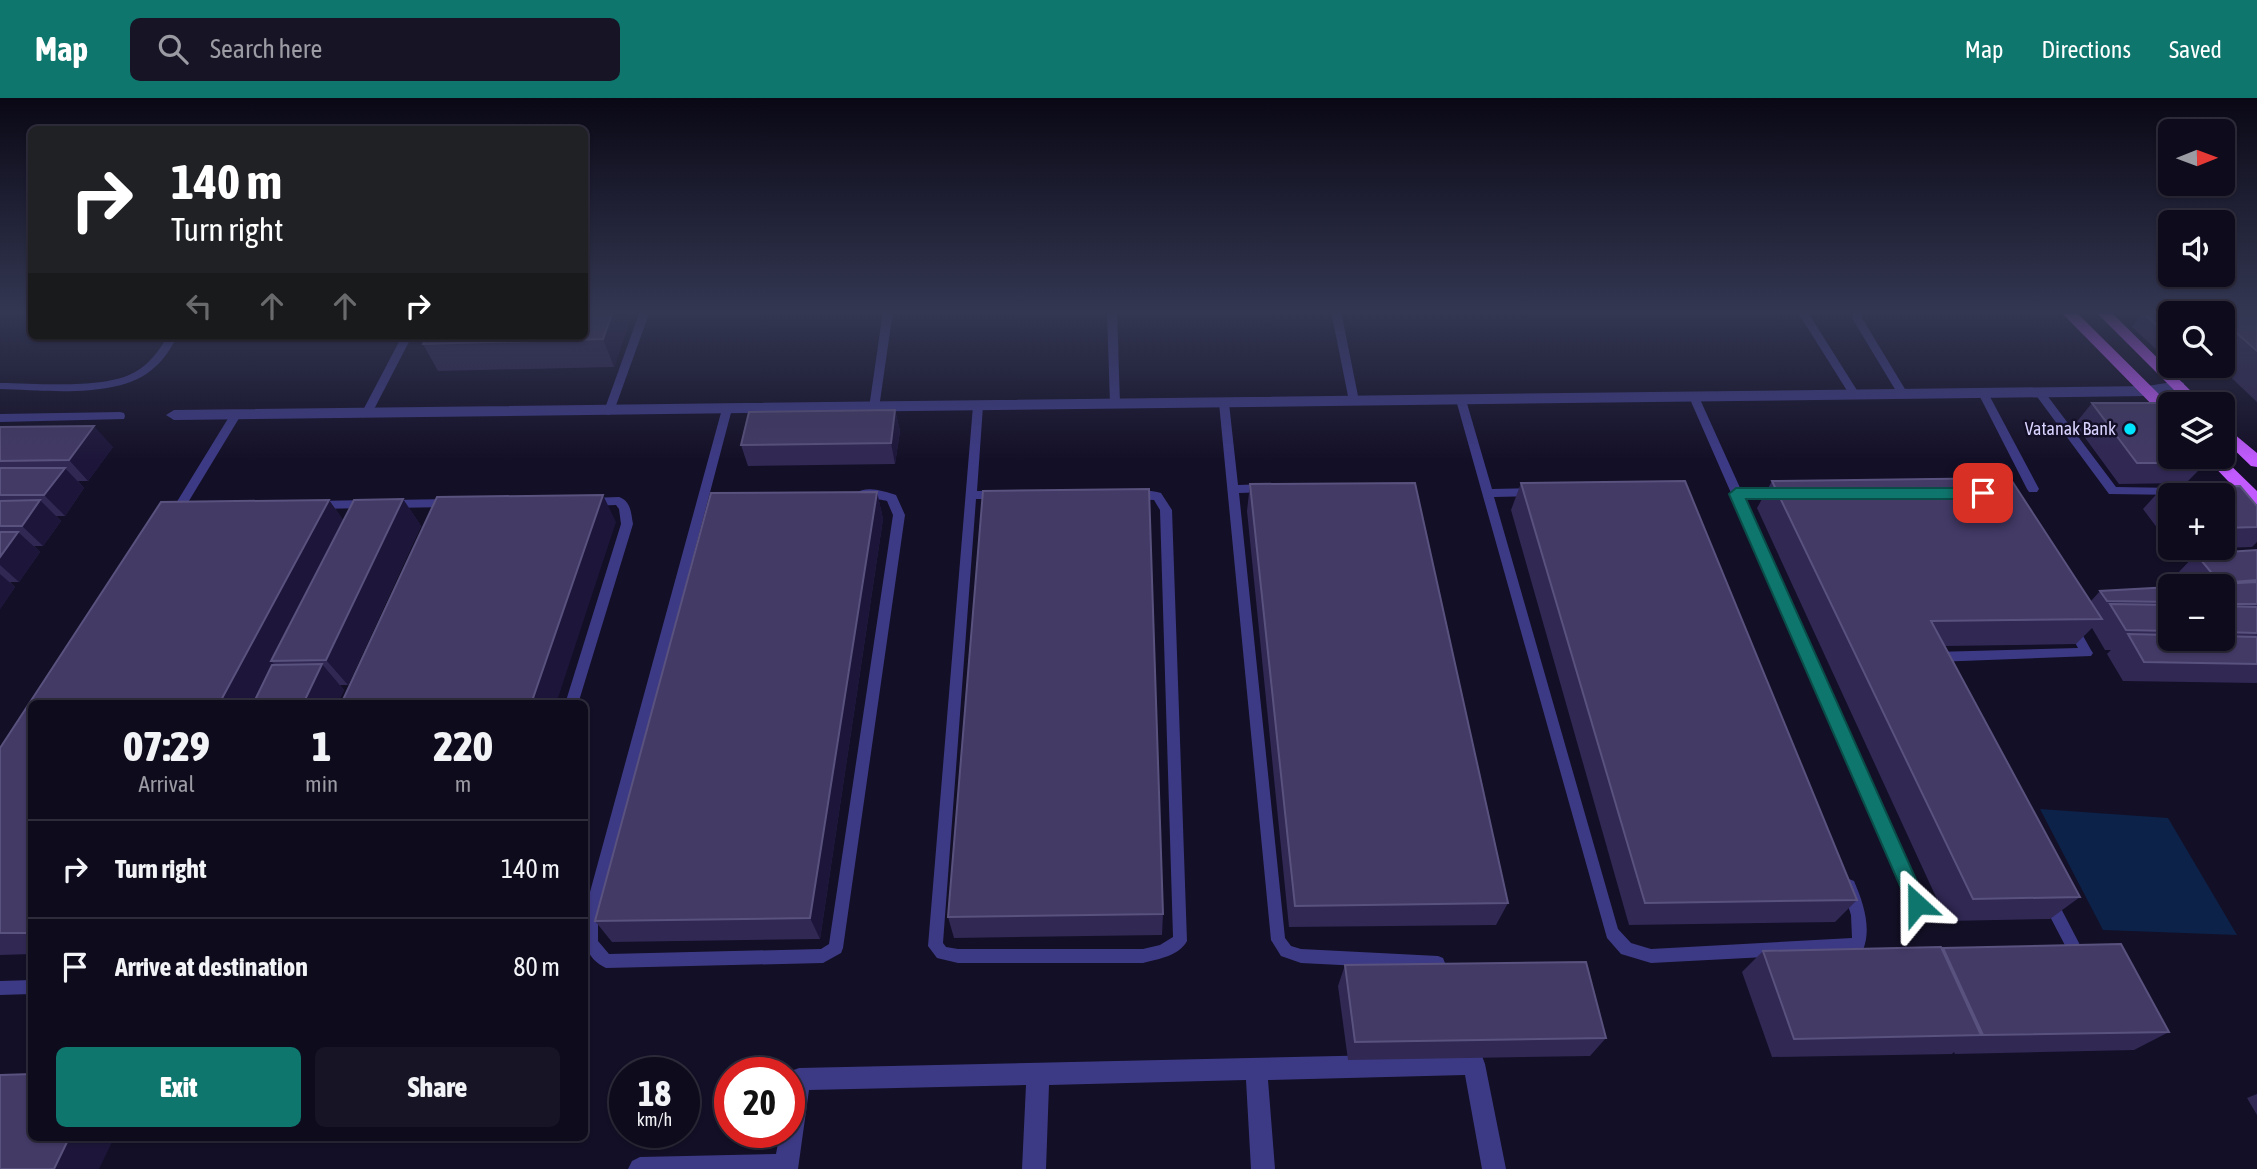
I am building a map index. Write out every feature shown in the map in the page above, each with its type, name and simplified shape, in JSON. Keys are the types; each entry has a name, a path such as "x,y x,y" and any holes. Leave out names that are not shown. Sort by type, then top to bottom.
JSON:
{"main road":[{"path":"2117,361 2158,402"},
{"path":"2153,361 2185,392"},
{"path":"2235,442 2257,463"},
{"path":"2224,469 2246,494"}],"street":[{"path":"174,415 2147,391 2179,386"},
{"path":"640,1169 786,1167 799,1079 1475,1064 1494,1169"},
{"path":"1256,1069 1263,1169"},
{"path":"1034,1169 1038,1073"}],"lane":[{"path":"0,386 111,384 136,378 155,361"},
{"path":"366,414 394,361"},
{"path":"609,411 627,361"},
{"path":"874,408 881,361"},
{"path":"1114,361 1115,404"},
{"path":"1346,361 1354,401"},
{"path":"1834,361 1855,394"},
{"path":"1883,361 1903,394"},
{"path":"2039,392 2113,491 2158,492"},
{"path":"1983,393 2033,489"},
{"path":"1694,397 1917,904"},
{"path":"1461,400 1612,933 1626,949 1651,956 1858,946 1861,932 1858,910 1843,872"},
{"path":"1224,403 1278,940 1286,951 1301,956 1438,963"},
{"path":"978,406 935,946 942,953 958,956 1143,956 1163,951 1180,941 1166,510 1157,496 1115,495"},
{"path":"727,410 711,497 591,917 591,943 606,961 823,956 836,948 899,515 892,498 879,494 852,494"},
{"path":"165,530 236,415"},
{"path":"0,418 120,416"},
{"path":"1232,489 1285,488"},
{"path":"1488,494 1542,492"},
{"path":"1736,494 1791,494"},
{"path":"971,495 1010,495"},
{"path":"571,700 627,524 625,508 619,501 579,502"},
{"path":"301,505 453,503 441,516"},
{"path":"362,517 369,504"},
{"path":"180,507 193,506"},
{"path":"1933,674 1929,657 2087,653 2065,615"},
{"path":"2042,886 2074,948"},
{"path":"0,988 28,987"}],"water":[{"path":"2040,809 2168,818 2237,935 2103,930"}],"building":[{"path":"2092,403 2158,403 2158,463 2137,463"},
{"path":"895,410 891,443 741,445 749,412"},
{"path":"94,426 69,460 0,461 0,427"},
{"path":"0,468 65,468 44,495 0,495"},
{"path":"2010,478 2102,619 1931,621 2080,897 1973,899 1772,481"},
{"path":"1685,481 1857,900 1645,903 1521,483"},
{"path":"1415,483 1508,903 1295,906 1250,484"},
{"path":"2235,486 2240,486 2257,506 2257,527 2235,528"},
{"path":"1149,489 1163,914 948,917 983,491"},
{"path":"877,492 810,918 595,921 711,493"},
{"path":"603,495 532,700 343,700 437,497"},
{"path":"403,499 326,660 271,661 354,500"},
{"path":"40,500 22,526 0,526 0,501"},
{"path":"329,500 221,700 31,700 161,502"},
{"path":"0,532 18,532 0,557"},
{"path":"2257,550 2257,580 2235,582 2235,574 2213,574 2201,560 2235,560 2235,551"},
{"path":"2257,582 2257,604 2235,604 2235,583"},
{"path":"2158,588 2158,602 2107,601 2100,591"},
{"path":"2110,604 2158,605 2158,631 2126,630"},
{"path":"2235,606 2257,607 2257,633 2235,632"},
{"path":"2128,634 2158,635 2158,651 2235,651 2235,636 2257,637 2257,664 2144,662"},
{"path":"322,664 305,700 255,700 272,665"},
{"path":"28,705 28,933 0,933 0,748"},
{"path":"2121,944 2169,1032 1983,1035 1943,948"},
{"path":"1941,947 1981,1035 1794,1039 1763,951"},
{"path":"1586,962 1606,1038 1355,1042 1345,965"},
{"path":"28,1074 28,1141 68,1141 54,1169 0,1169 0,1075"}],"place":[{"name":"Vatanak Bank","path":"2130,429"}],"route":[{"path":"1917,904 1736,494 1983,493"}]}
